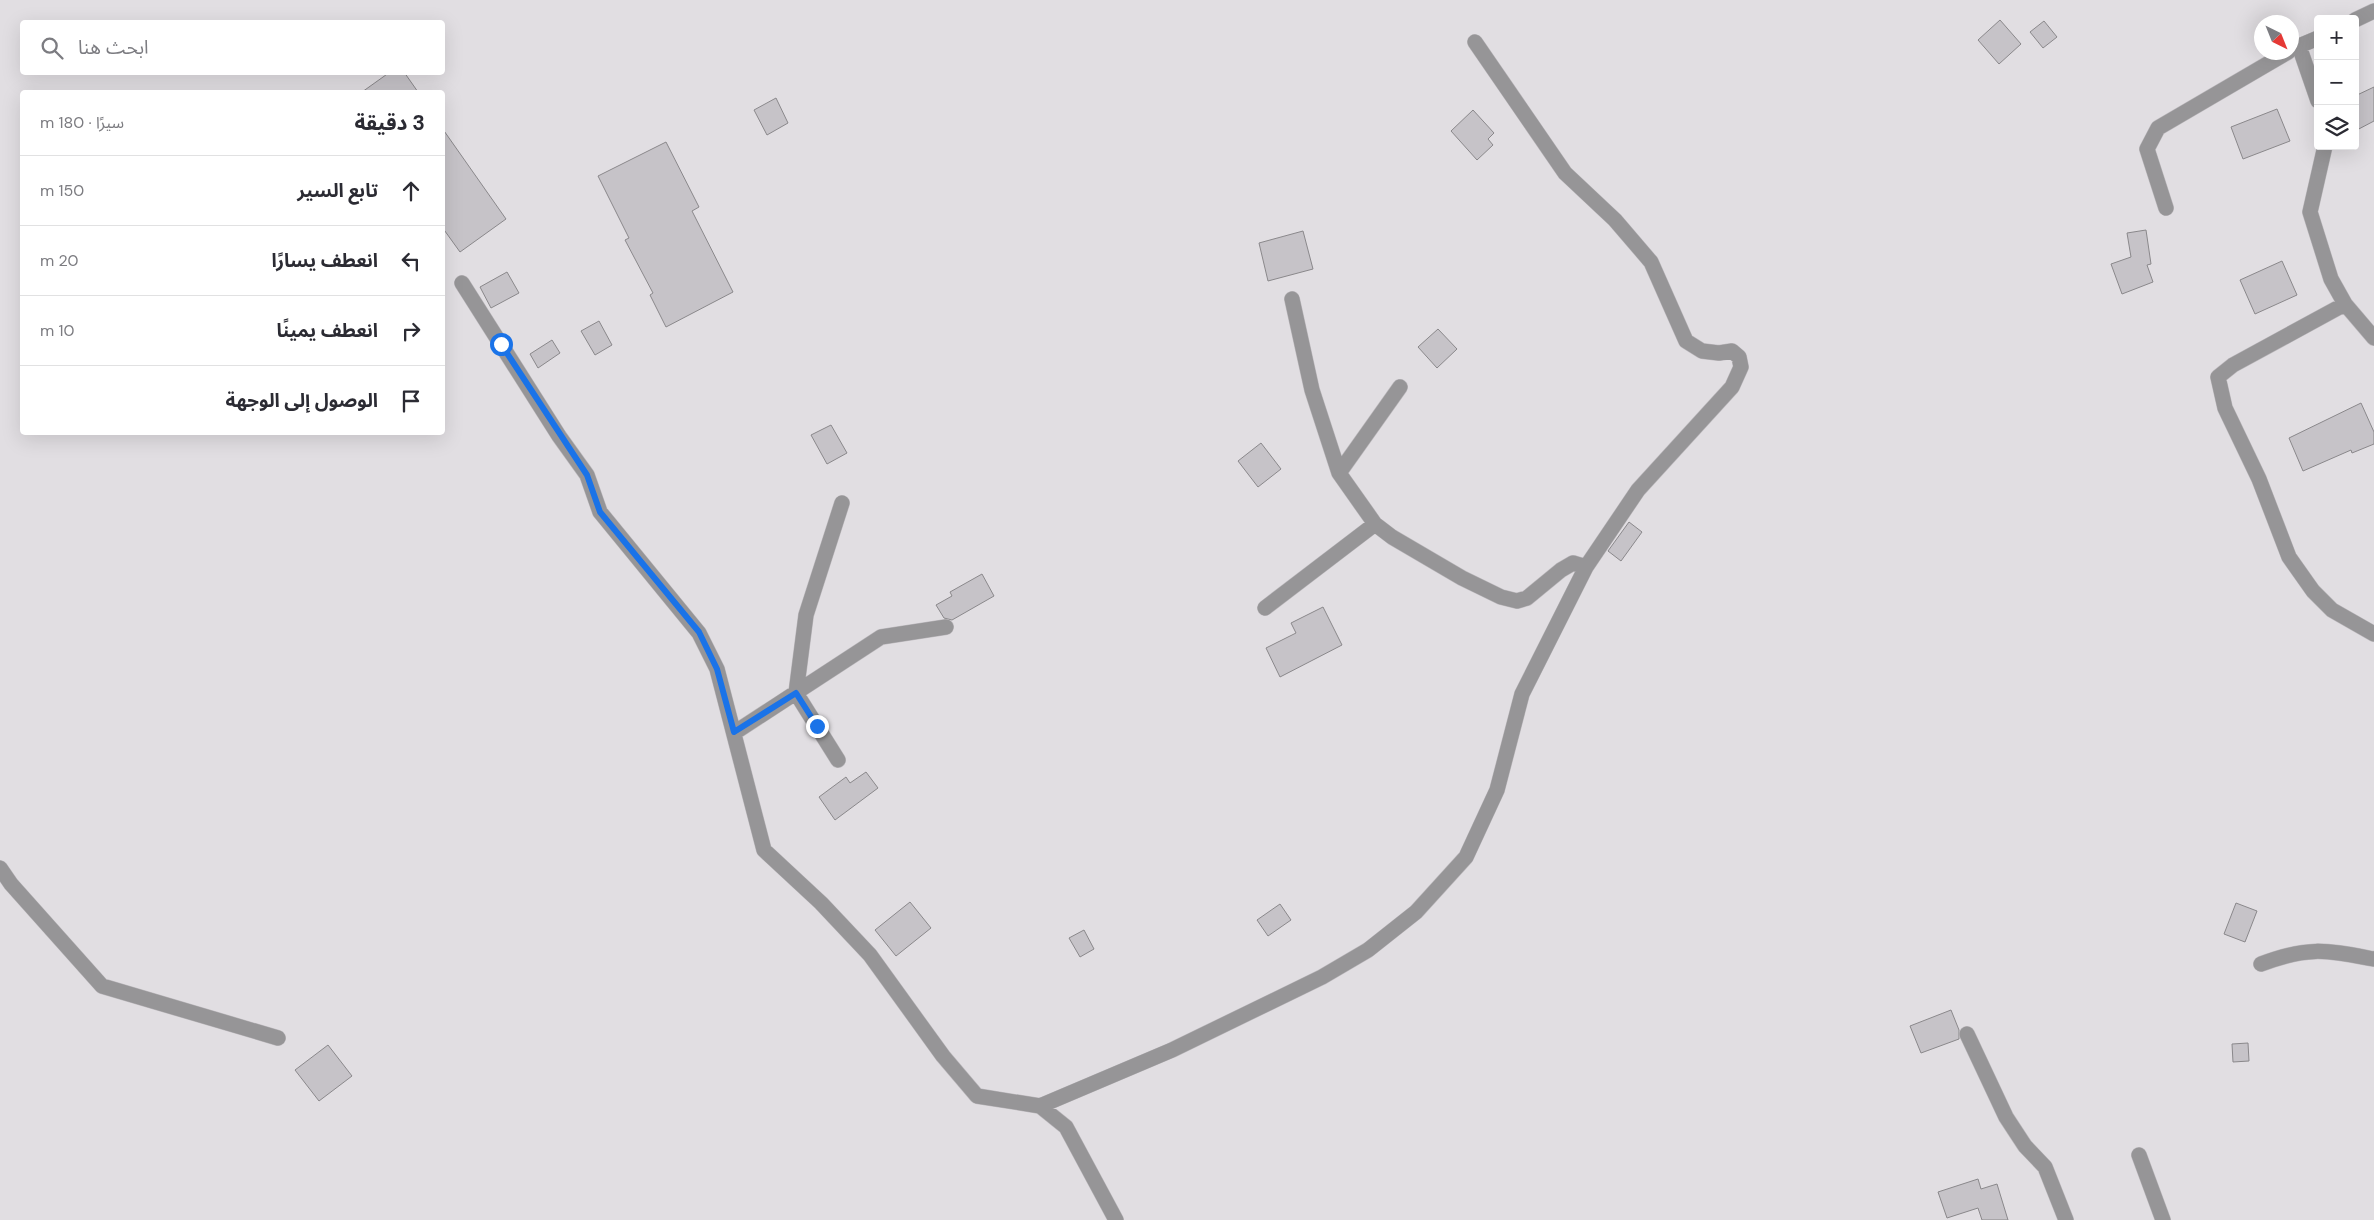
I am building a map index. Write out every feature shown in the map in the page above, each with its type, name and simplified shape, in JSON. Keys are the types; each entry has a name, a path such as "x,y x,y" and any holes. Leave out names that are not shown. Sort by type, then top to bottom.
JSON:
{"street":[{"path":"2359,18 2374,11"},
{"path":"2299,47 2314,40"},
{"path":"1040,1106 1172,1050 1322,977 1368,950 1416,912 1466,857 1498,790 1522,694 1586,566 1638,490 1732,387 1741,367 1739,357 1732,351 1719,353 1702,351 1686,341 1651,262 1615,220 1565,173 1475,42"},
{"path":"2166,208 2146,149 2158,128 2276,60"},
{"path":"2298,60 2314,93"},
{"path":"2324,150 2310,212 2331,279 2345,304 2374,338"},
{"path":"462,283 587,475 600,512 699,632 717,669 764,850 821,903 870,955 943,1056 977,1096 1040,1106 1066,1126 1116,1220"},
{"path":"1292,299 1312,390 1339,473 1375,524 1392,537 1462,578 1501,597 1517,601 1527,598 1561,570 1573,564 1586,566"},
{"path":"2345,304 2233,365 2218,377 2225,408 2259,479 2289,557 2313,591 2332,610 2374,634"},
{"path":"1339,473 1400,387"},
{"path":"838,760 796,693 806,615 842,503"},
{"path":"1265,608 1375,524"},
{"path":"734,732 881,637 946,626"},
{"path":"0,868 11,884 102,986 278,1038"},
{"path":"2261,964 2288,953 2322,949 2374,959"},
{"path":"1967,1034 2006,1117 2025,1146 2044,1168 2066,1220"},
{"path":"2139,1154 2162,1220"}],"building":[{"path":"2000,20 2021,44 1999,64 1978,40"},
{"path":"2044,21 2057,37 2043,48 2030,32"},
{"path":"386,75 406,75 417,90 365,90"},
{"path":"2374,87 2374,121 2359,129 2359,105 2359,94"},
{"path":"776,98 788,123 767,135 754,110"},
{"path":"2277,109 2290,141 2243,159 2231,127"},
{"path":"1473,110 1494,133 1488,139 1493,145 1477,160 1451,131"},
{"path":"445,132 506,219 460,252 445,231"},
{"path":"666,142 699,207 692,211 733,292 666,327 650,295 653,293 625,240 629,238 598,176"},
{"path":"2146,230 2151,264 2147,265 2153,282 2122,294 2111,264 2131,257 2127,233"},
{"path":"1303,231 1313,269 1268,281 1259,243"},
{"path":"2282,261 2297,295 2255,314 2240,280"},
{"path":"507,272 519,293 491,308 480,287"},
{"path":"599,321 612,345 595,355 581,331"},
{"path":"1438,329 1457,349 1437,368 1418,347"},
{"path":"552,340 560,353 538,368 530,354"},
{"path":"2361,403 2374,432 2374,444 2352,453 2351,450 2303,471 2289,438"},
{"path":"831,425 847,453 827,464 811,435"},
{"path":"1261,443 1281,469 1258,487 1238,461"},
{"path":"1629,522 1642,532 1621,561 1608,551"},
{"path":"982,574 994,596 952,620 944,618 936,605 952,596 950,592"},
{"path":"1323,607 1342,645 1280,677 1266,648 1296,633 1291,623"},
{"path":"866,772 878,788 835,820 819,797 846,777 850,783"},
{"path":"910,902 931,928 896,956 875,930"},
{"path":"2236,903 2257,911 2245,942 2224,934"},
{"path":"1280,904 1291,920 1268,936 1257,920"},
{"path":"1084,930 1094,949 1080,957 1069,938"},
{"path":"1951,1010 1959,1030 1959,1039 1921,1053 1910,1026"},
{"path":"2248,1043 2249,1061 2233,1062 2232,1044"},
{"path":"328,1045 352,1076 319,1101 295,1070"},
{"path":"1978,1179 1981,1189 1997,1184 2008,1220 1982,1220 1978,1208 1947,1218 1938,1192"}],"route":[{"path":"501,344 587,475 600,512 654,580 699,632 717,669 734,732 796,693 817,726"}]}
